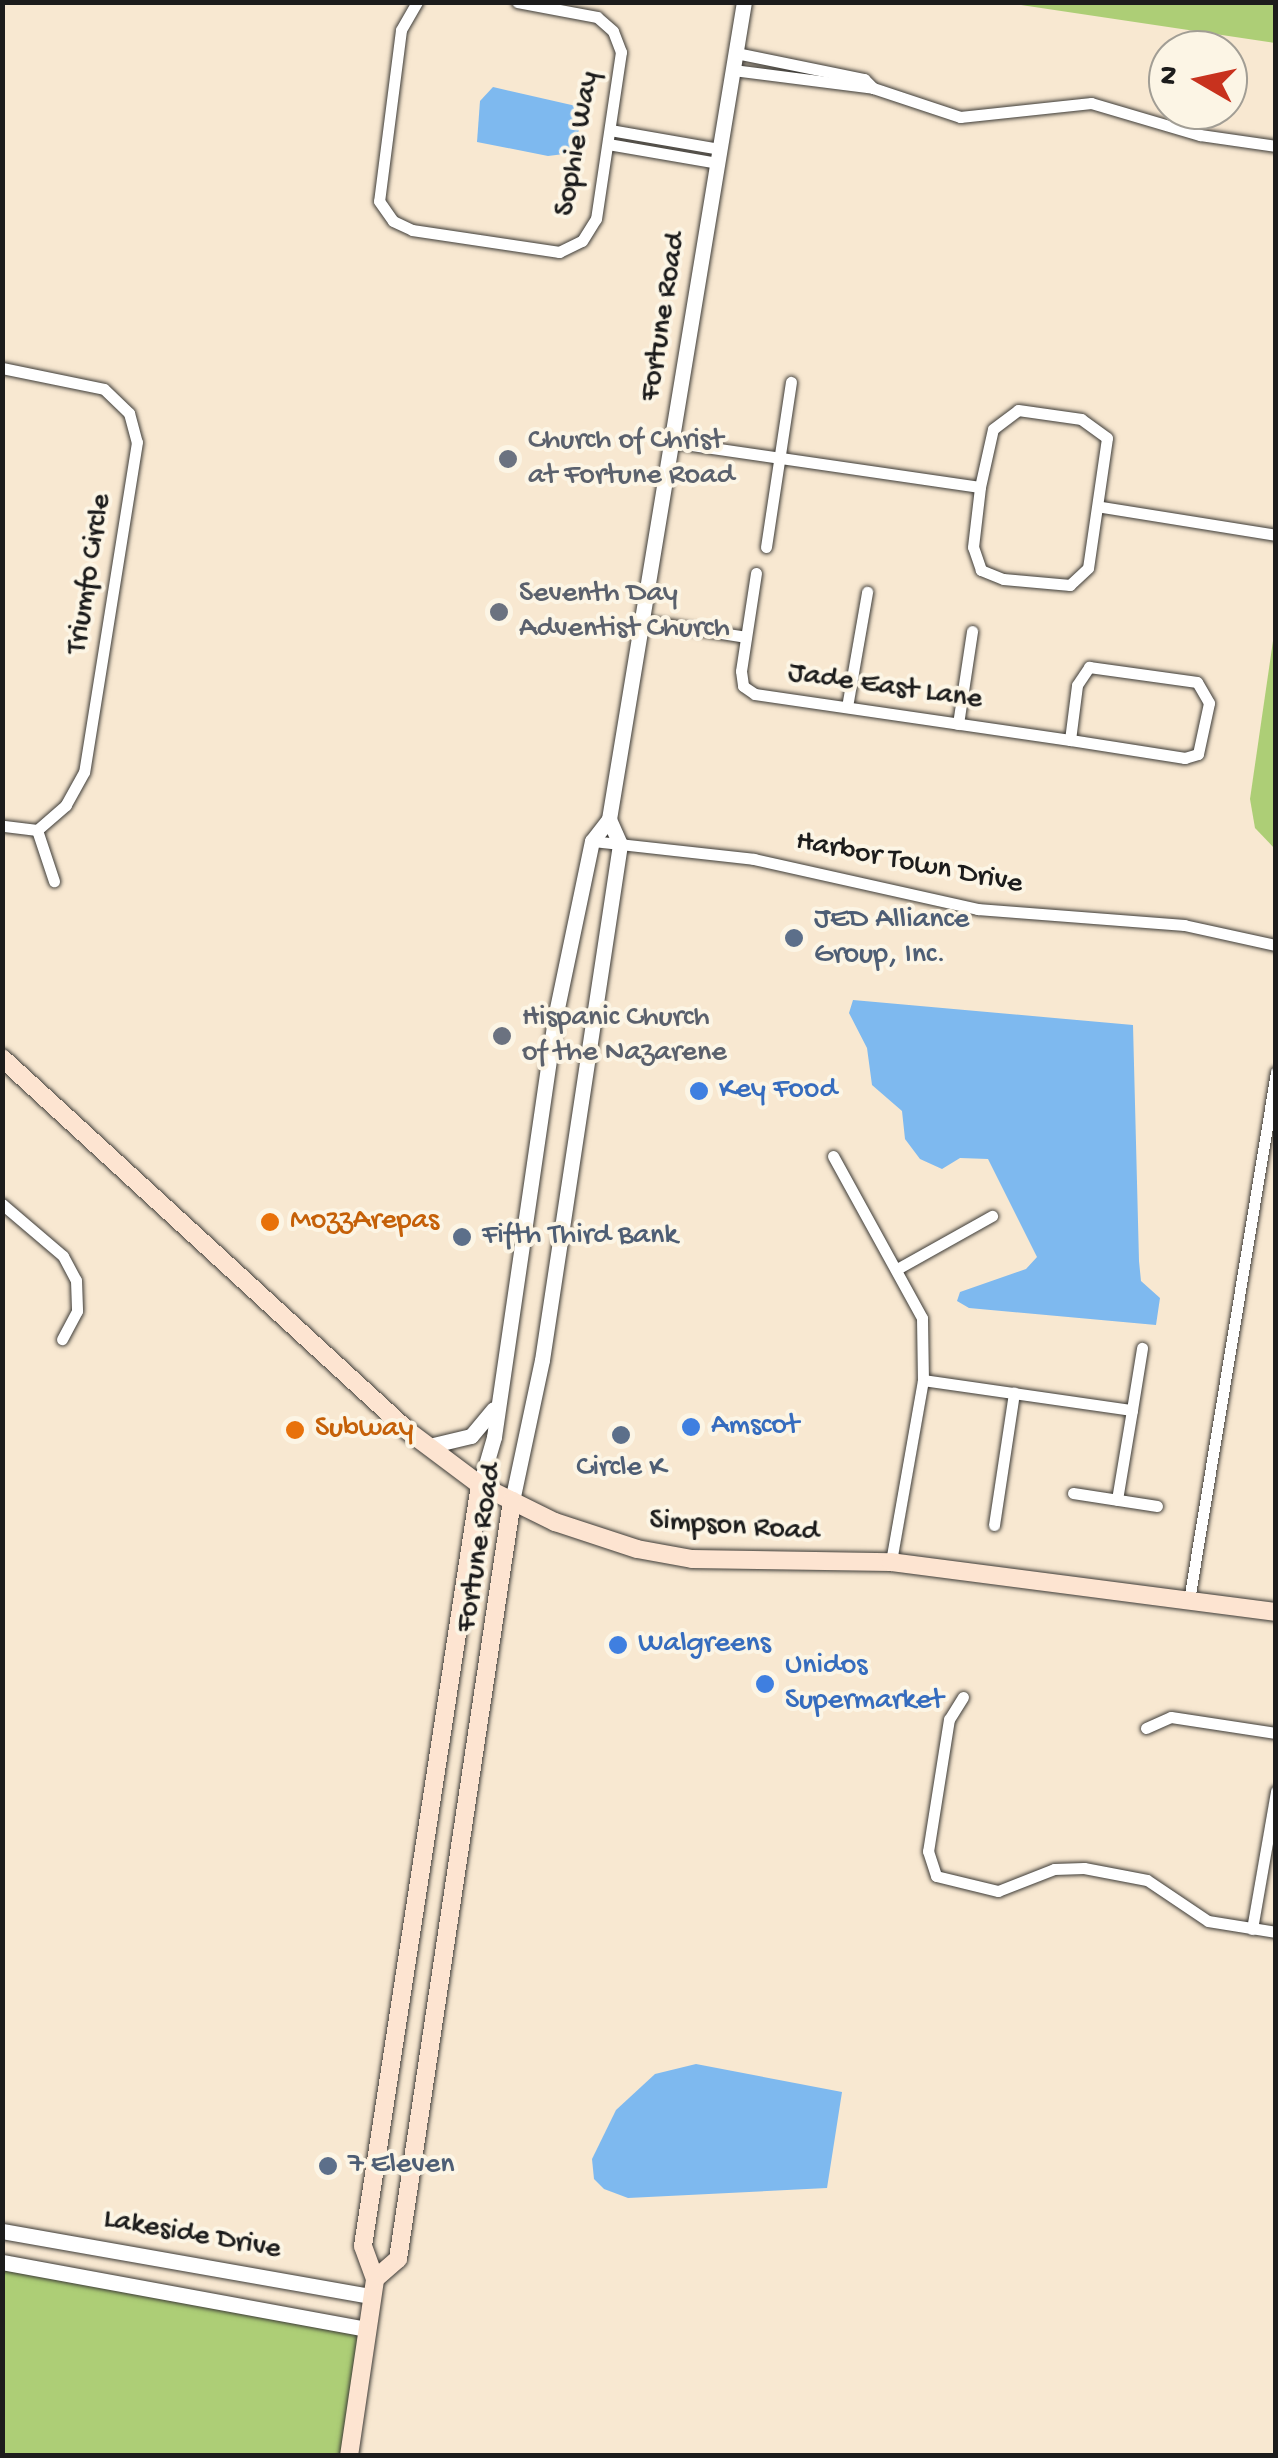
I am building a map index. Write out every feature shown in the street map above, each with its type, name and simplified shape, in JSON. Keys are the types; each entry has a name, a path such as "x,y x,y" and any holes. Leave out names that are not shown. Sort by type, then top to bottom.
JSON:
{"main road":[{"name":"Simpson Road","path":"2,1058 428,1446 480,1485 512,1502 596,1538 692,1559 891,1562 1276,1612"},
{"name":"Fortune Road","path":"349,2456 373,2288 364,2246 480,1485"},
{"name":"Fortune Road","path":"373,2288 398,2258 512,1502"}],"street":[{"name":"Sophie Way","path":"417,2 402,30 376,183 378,202 392,221 529,248 569,249 596,220 621,58 613,31 590,15 517,2"},
{"name":"Fortune Road","path":"480,1485 499,1401 544,1077 592,841 609,819 744,2"},
{"path":"736,52 864,79 873,88"},
{"path":"733,70 873,88 960,118 1092,103 1200,135 1276,146"},
{"path":"610,130 719,156"},
{"path":"608,144 719,156"},
{"name":"Triumfo Circle","path":"2,368 104,389 129,413 138,442 84,772 66,805 38,830"},
{"path":"766,546 790,382"},
{"path":"1018,410 1081,418 1106,438 1102,507 1088,568 1070,586 1003,580 981,570 972,547 980,486 993,430 1018,410"},
{"path":"671,442 980,486"},
{"path":"1102,507 1276,535"},
{"name":"Jade East Lane","path":"756,573 741,671 744,686 755,694 1185,758 1202,745 1208,702 1197,682 1090,667 1077,685 1070,740"},
{"path":"847,707 867,592"},
{"path":"640,620 746,636"},
{"path":"958,724 972,631"},
{"path":"609,819 620,844"},
{"path":"2,826 38,830 54,882"},
{"name":"Harbor Town Drive","path":"592,841 754,859 977,909 1184,925 1276,945"},
{"name":"Fortune Road","path":"512,1502 542,1360 620,844"},
{"path":"1189,1600 1276,1072"},
{"path":"833,1156 922,1318 923,1380 891,1562"},
{"path":"2,1204 63,1256 76,1280 77,1311 62,1339"},
{"path":"898,1270 992,1216"},
{"path":"1118,1500 1142,1348"},
{"path":"923,1380 1132,1410"},
{"path":"994,1525 1014,1393"},
{"path":"428,1446 472,1436 499,1401"},
{"path":"1073,1492 1156,1506"},
{"path":"963,1697 949,1719 928,1851 936,1876 998,1891 1054,1868 1084,1868 1147,1880 1198,1917 1276,1932"},
{"path":"1146,1728 1172,1717 1276,1732"},
{"path":"1252,1929 1276,1791"},
{"name":"Lakeside Drive","path":"2,2231 373,2288"},
{"name":"Lakeside Drive","path":"2,2262 366,2330"}],"green space":[{"path":"1008,3 1275,3 1275,43 1248,39 1248,30 1188,30"},
{"path":"1275,627 1275,849 1255,828 1250,799"},
{"path":"2,2269 366,2336 347,2455 3,2455"}],"water":[{"path":"493,87 576,106 581,123 572,153 548,156 477,142 480,101"},
{"path":"853,1000 1133,1025 1139,1261 1141,1281 1160,1298 1156,1325 969,1308 957,1301 960,1292 1026,1269 1037,1257 988,1159 960,1158 942,1169 920,1159 905,1139 902,1111 872,1085 867,1048 849,1013"},
{"path":"696,2064 842,2092 827,2188 628,2198 604,2189 594,2179 592,2159 616,2110 655,2074"}],"place":[{"name":"Church of Christ at Fortune Road","path":"508,459"},
{"name":"Seventh Day Adventist Church","path":"499,612"},
{"name":"JED Alliance Group, Inc.","path":"794,938"},
{"name":"Hispanic Church of the Nazarene","path":"502,1036"},
{"name":"Key Food","path":"699,1091"},
{"name":"MozzArepas","path":"270,1222"},
{"name":"Fifth Third Bank","path":"462,1237"},
{"name":"Amscot","path":"691,1427"},
{"name":"Subway","path":"295,1430"},
{"name":"Circle K","path":"621,1435"},
{"name":"Walgreens","path":"618,1645"},
{"name":"Unidos Supermarket","path":"765,1684"},
{"name":"7 Eleven","path":"328,2166"}]}
